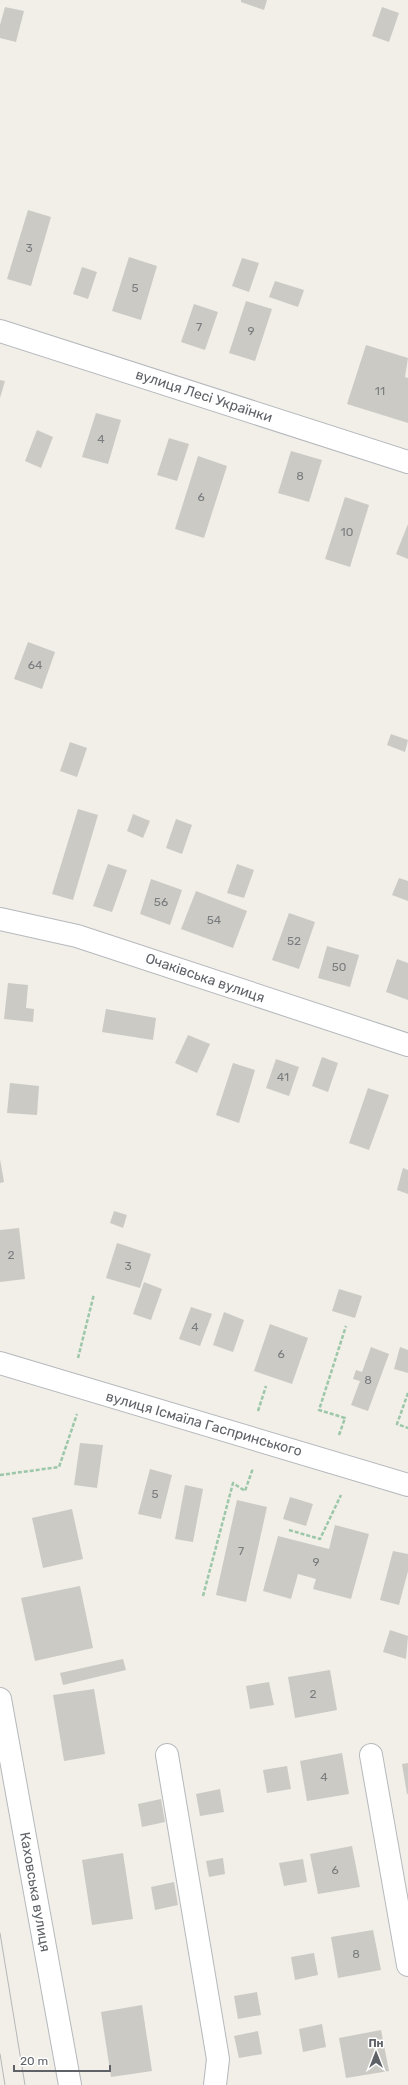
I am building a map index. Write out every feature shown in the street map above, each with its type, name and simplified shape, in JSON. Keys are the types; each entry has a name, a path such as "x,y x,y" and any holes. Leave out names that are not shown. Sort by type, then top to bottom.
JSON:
{"street":[{"name":"вулиця Лесі Українки","path":"0,330 408,462"},
{"name":"Очаківська вулиця","path":"0,919 77,936 408,1045"},
{"name":"вулиця Ісмаїла Гаспринського","path":"0,1363 408,1485"},
{"name":"Каховська вулиця","path":"0,1699 70,2085"},
{"path":"167,1755 218,2059 215,2085"},
{"path":"371,1755 408,1965"}],"path":[{"path":"0,1475 59,1467 80,1388 94,1294"},
{"path":"289,1530 320,1539 337,1506 342,1465 344,1418 320,1410 346,1326"},
{"path":"408,1394 397,1424 408,1428"},
{"path":"203,1596 233,1483 245,1491 262,1442"}],"building":[{"path":"241,0 267,0 264,10 241,2"},
{"path":"5,7 24,11 16,42 0,38 0,25"},
{"path":"382,7 399,13 389,42 372,36"},
{"path":"28,210 51,217 31,286 7,279"},
{"path":"129,257 157,266 141,320 112,311"},
{"path":"242,258 259,263 249,292 232,286"},
{"path":"82,267 97,272 88,299 73,294"},
{"path":"275,281 304,290 298,307 269,297"},
{"path":"246,301 272,309 255,361 229,353"},
{"path":"194,304 218,312 205,350 181,342"},
{"path":"366,345 408,358 405,377 408,378 408,423 347,404"},
{"path":"0,380 5,381 0,398"},
{"path":"96,413 121,420 108,464 82,457"},
{"path":"37,430 53,437 41,468 25,461"},
{"path":"169,438 189,444 177,481 157,475"},
{"path":"291,451 322,460 309,502 278,493"},
{"path":"198,456 227,466 204,538 175,529"},
{"path":"345,497 369,505 350,567 325,559"},
{"path":"408,524 408,559 396,554"},
{"path":"28,642 55,652 42,689 14,679"},
{"path":"391,734 408,740 405,752 387,745"},
{"path":"70,742 87,748 77,777 60,771"},
{"path":"78,809 98,815 73,900 52,894"},
{"path":"133,814 150,821 143,838 127,831"},
{"path":"176,819 192,825 182,854 166,848"},
{"path":"108,864 127,870 112,912 93,906"},
{"path":"237,864 254,870 244,898 227,893"},
{"path":"399,878 408,881 408,901 392,895"},
{"path":"151,879 182,890 170,925 140,914"},
{"path":"196,891 247,911 233,948 181,929"},
{"path":"289,913 315,922 299,969 272,960"},
{"path":"327,946 359,955 350,987 318,978"},
{"path":"397,959 408,963 408,1000 386,992"},
{"path":"8,983 28,985 26,1008 34,1009 33,1022 4,1019"},
{"path":"106,1009 156,1018 153,1040 102,1032"},
{"path":"188,1035 210,1044 197,1073 175,1063"},
{"path":"322,1057 338,1063 328,1092 312,1086"},
{"path":"276,1059 299,1067 289,1096 266,1088"},
{"path":"233,1063 255,1070 239,1123 216,1115"},
{"path":"10,1083 39,1086 37,1115 7,1113"},
{"path":"368,1088 389,1095 369,1150 349,1143"},
{"path":"0,1159 4,1182 0,1183"},
{"path":"403,1168 408,1170 408,1194 397,1190"},
{"path":"114,1211 127,1215 123,1228 110,1223"},
{"path":"19,1228 25,1279 0,1282 0,1230"},
{"path":"117,1243 151,1254 140,1288 106,1278"},
{"path":"144,1282 162,1289 151,1320 133,1314"},
{"path":"339,1289 362,1296 355,1318 332,1311"},
{"path":"191,1307 212,1314 200,1346 179,1339"},
{"path":"224,1312 244,1320 233,1352 213,1345"},
{"path":"270,1324 308,1338 292,1384 254,1371"},
{"path":"371,1347 389,1354 368,1411 351,1405 360,1381 353,1379 356,1370 362,1372"},
{"path":"400,1347 408,1350 408,1373 394,1369"},
{"path":"80,1443 103,1445 97,1488 74,1485"},
{"path":"150,1469 172,1475 161,1519 138,1514"},
{"path":"185,1485 203,1489 193,1542 175,1539"},
{"path":"290,1497 313,1504 306,1526 283,1519"},
{"path":"237,1500 267,1507 246,1602 216,1595"},
{"path":"72,1509 83,1559 43,1568 32,1518"},
{"path":"335,1525 369,1534 351,1599 313,1589 316,1579 298,1574 291,1599 263,1591 278,1536 329,1549"},
{"path":"393,1551 408,1554 408,1571 399,1605 380,1600"},
{"path":"80,1586 93,1648 35,1661 21,1598"},
{"path":"390,1630 408,1636 406,1659 383,1652"},
{"path":"123,1659 126,1670 63,1685 60,1673"},
{"path":"330,1670 337,1710 295,1718 288,1677"},
{"path":"269,1682 274,1705 250,1709 246,1686"},
{"path":"94,1689 105,1754 64,1761 53,1695"},
{"path":"342,1753 349,1794 307,1801 300,1761"},
{"path":"408,1763 408,1794 407,1794 402,1764"},
{"path":"287,1766 291,1789 267,1793 263,1770"},
{"path":"220,1789 224,1812 200,1816 196,1794"},
{"path":"161,1799 165,1822 142,1827 138,1804"},
{"path":"352,1846 360,1887 318,1894 310,1854"},
{"path":"123,1853 133,1919 92,1925 82,1860"},
{"path":"223,1858 225,1874 209,1877 206,1861"},
{"path":"303,1859 307,1882 284,1886 279,1863"},
{"path":"174,1882 178,1905 155,1910 151,1887"},
{"path":"373,1930 381,1970 338,1978 331,1937"},
{"path":"314,1953 318,1975 295,1980 291,1957"},
{"path":"257,1992 261,2015 238,2019 234,1996"},
{"path":"142,2005 152,2071 111,2077 101,2012"},
{"path":"322,2024 326,2047 303,2052 299,2029"},
{"path":"381,2030 389,2071 346,2078 339,2038"},
{"path":"258,2031 262,2054 239,2058 234,2036"}],"tram line":[{"path":"0,1933 25,2085"},
{"path":"0,2054 5,2085"}]}
